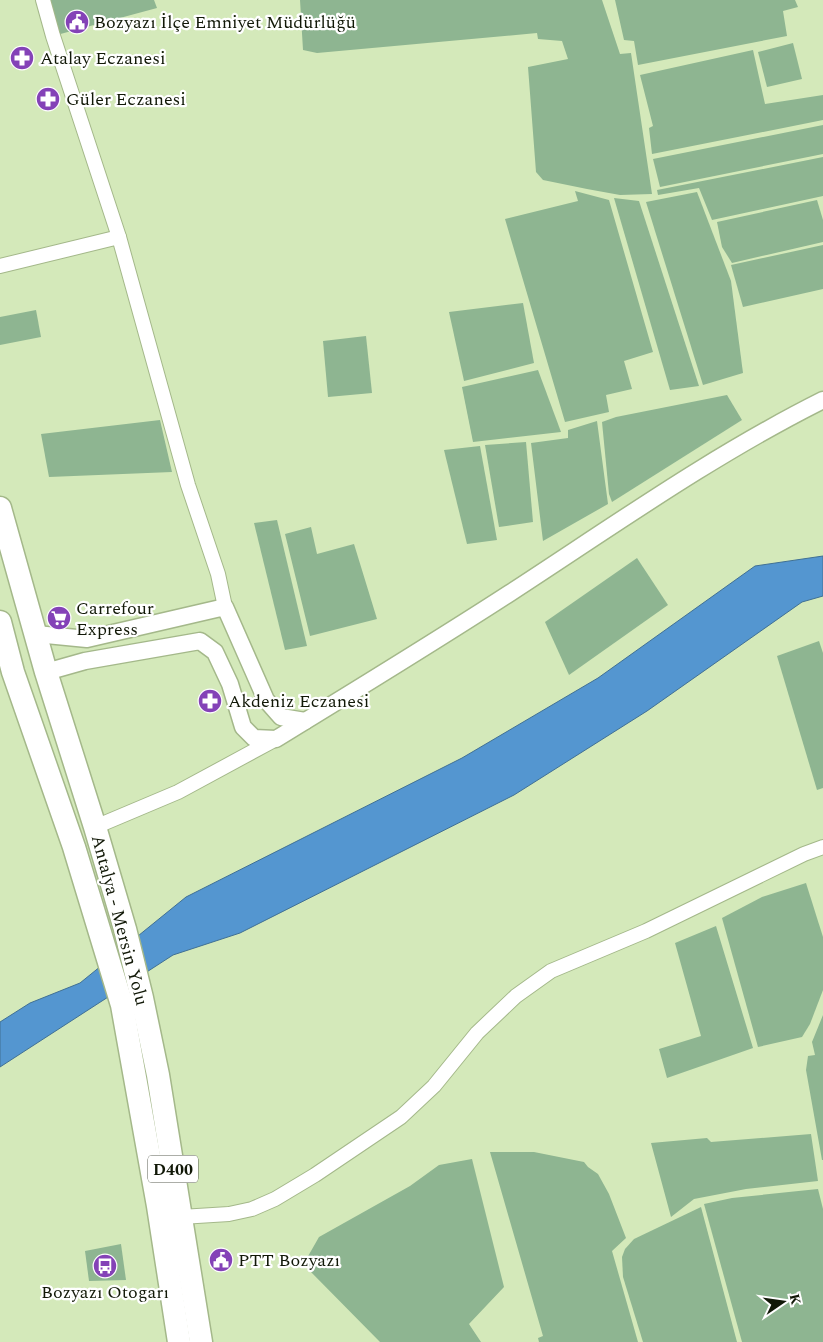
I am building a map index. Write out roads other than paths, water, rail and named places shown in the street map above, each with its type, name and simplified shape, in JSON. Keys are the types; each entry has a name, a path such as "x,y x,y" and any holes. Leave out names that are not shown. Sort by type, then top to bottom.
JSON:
{"highway":[{"name":"Antalya - Mersin Yolu","path":"0,508 46,672 125,929 132,1001 158,1206 179,1342"},
{"name":"Antalya - Mersin Yolu","path":"0,622 7,670 74,847 102,936 132,1001 158,1075 201,1342"},
{"path":"3,646 18,632 36,634"},
{"path":"7,670 24,677 46,672"}],"street":[{"path":"43,0 119,237 188,485 218,574 225,608 266,700 280,718 305,721"},
{"path":"0,266 119,237"},
{"path":"95,827 178,792 276,739 510,593 645,503 784,420 823,400"},
{"path":"36,634 87,639 225,608"},
{"path":"46,672 85,661 200,641 215,652 230,684 243,727 254,738 276,739"},
{"path":"181,1217 229,1214 252,1209 275,1200 401,1117 434,1086 477,1033 516,996 550,971 646,932 796,858 823,847"}],"water":[{"path":"823,556 823,596 802,602 647,711 514,795 240,933 173,955 0,1067 0,1022 30,1003 80,983 186,897 462,758 598,678 755,566"}],"place":[{"name":"Bozyazı İlçe Emniyet Müdürlüğü","path":"77,22"},
{"name":"Atalay Eczanesi","path":"22,58"},
{"name":"Güler Eczanesi","path":"48,99"},
{"name":"Carrefour Express","path":"59,618"},
{"name":"Akdeniz Eczanesi","path":"210,701"},
{"name":"PTT Bozyazı","path":"221,1260"},
{"name":"Bozyazı Otogarı","path":"105,1266"}]}
